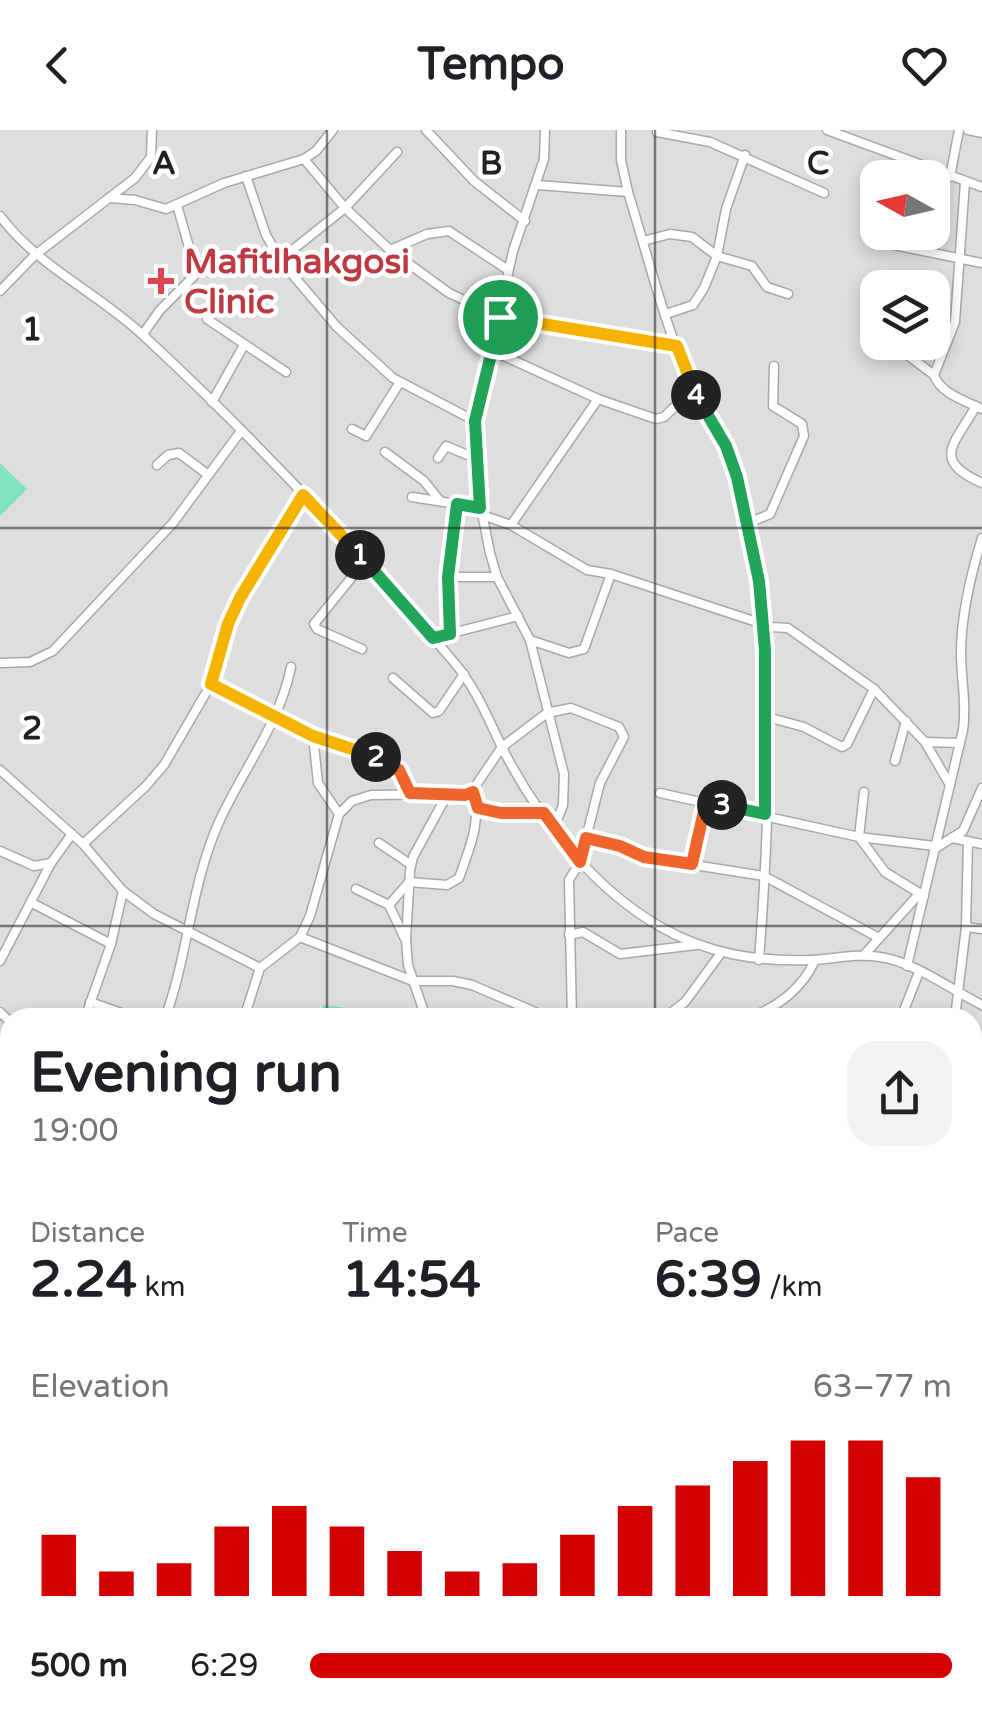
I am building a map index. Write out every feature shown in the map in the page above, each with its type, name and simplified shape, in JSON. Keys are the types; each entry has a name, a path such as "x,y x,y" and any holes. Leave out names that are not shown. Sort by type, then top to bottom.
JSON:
{"street":[{"path":"0,291 35,255 110,198 147,164 154,144 153,130"},
{"path":"110,198 166,209 246,176 304,159 333,130"},
{"path":"426,130 474,181 525,221"},
{"path":"546,130 538,185 508,270 475,421 481,512 497,576 530,640 565,786 564,805 554,828"},
{"path":"621,130 621,160 628,192 666,314 693,389 731,459 752,522 764,622 766,717 759,960"},
{"path":"827,130 907,160"},
{"path":"959,130 950,176 982,186"},
{"path":"968,130 982,133"},
{"path":"657,132 710,142 824,192"},
{"path":"280,260 345,208 396,152"},
{"path":"666,314 693,305 717,256 726,208 745,156"},
{"path":"304,159 345,208 390,250 450,293 500,317 677,346"},
{"path":"246,176 266,235 280,260 336,328 400,382 475,421"},
{"path":"965,182 955,322 934,374 936,382 947,391 979,408 953,446 952,460 958,472 982,484"},
{"path":"538,185 628,192"},
{"path":"143,334 160,310 194,276 177,205"},
{"path":"0,216 35,255 143,334 366,560 464,674 502,747 554,828 580,862 625,904 662,928 721,953 759,960 887,958 982,1005"},
{"path":"390,250 427,234 449,231 508,270"},
{"path":"643,241 653,236 692,237 717,256 752,266 767,286 788,294"},
{"path":"914,250 982,263"},
{"path":"207,319 286,372"},
{"path":"212,402 244,345"},
{"path":"492,351 598,400 660,418 693,389"},
{"path":"915,360 934,374"},
{"path":"752,522 770,514 805,433 802,424 773,406 774,366"},
{"path":"352,429 366,436 400,382"},
{"path":"512,525 598,400"},
{"path":"0,663 30,662 52,650 173,523 241,431"},
{"path":"438,458 446,446 476,459"},
{"path":"385,452 424,480 440,501"},
{"path":"157,466 168,455 179,453 207,474"},
{"path":"83,844 164,765 211,684 228,624 240,598 303,495"},
{"path":"412,497 481,512 512,525 587,570 788,628 874,689 925,742 950,785"},
{"path":"450,634 448,577 457,504"},
{"path":"908,966 960,743 966,705 960,658 962,628 982,538"},
{"path":"362,649 316,629 314,624 366,560"},
{"path":"530,640 568,653 584,649 611,574"},
{"path":"448,577 497,576"},
{"path":"433,638 518,616"},
{"path":"167,1008 219,822 284,696 291,667"},
{"path":"393,678 432,713 439,711 464,674"},
{"path":"211,684 313,736 394,766 410,793"},
{"path":"766,717 804,728 842,747 874,689"},
{"path":"473,792 502,747 547,714 575,709 619,727 624,733 624,740 600,783 580,862 569,880 574,932 572,1008"},
{"path":"895,761 906,721"},
{"path":"313,736 318,784 339,814"},
{"path":"925,742 960,743"},
{"path":"0,770 83,844 122,891 154,914 260,968"},
{"path":"660,793 859,837 935,847 963,831 982,788"},
{"path":"247,1008 260,968 300,937 310,916 339,814 356,798 473,792"},
{"path":"409,882 455,883 471,843 478,808 473,792"},
{"path":"864,792 859,837 885,872 922,895"},
{"path":"423,1008 406,940 410,864 448,795"},
{"path":"692,864 706,802"},
{"path":"478,808 501,813 544,813"},
{"path":"0,961 50,863 72,834"},
{"path":"586,838 644,857 764,876 879,938"},
{"path":"951,838 982,844"},
{"path":"957,1008 966,927 968,841"},
{"path":"379,843 410,864"},
{"path":"0,851 34,866 50,863"},
{"path":"389,905 409,882"},
{"path":"356,889 389,905 406,940"},
{"path":"88,1008 111,944 122,891"},
{"path":"864,956 922,895"},
{"path":"32,903 111,944"},
{"path":"396,921 407,917"},
{"path":"966,927 982,929"},
{"path":"574,932 620,954 700,944"},
{"path":"300,937 413,980 453,981 525,1008"},
{"path":"0,939 10,944"},
{"path":"676,1008 721,953"},
{"path":"769,1008 808,977 814,960"},
{"path":"905,1008 919,972"},
{"path":"90,1002 107,1008"}],"shaded area":[{"path":"0,130 982,130 982,1008 0,1008"}],"green space":[{"path":"0,463 27,489 0,516"}],"place":[{"name":"Mafitlhakgosi Clinic","path":"161,281"}],"route":[{"path":"500,317 677,346 693,389 731,459 759,581 764,622 765,814 706,802 692,864 644,857 586,838 580,862 544,813 501,813 478,808 473,792 410,793 394,766 313,736 211,684 228,624 240,598 303,495 433,638 450,634 448,577 457,504 480,508 475,421 500,317"}]}
